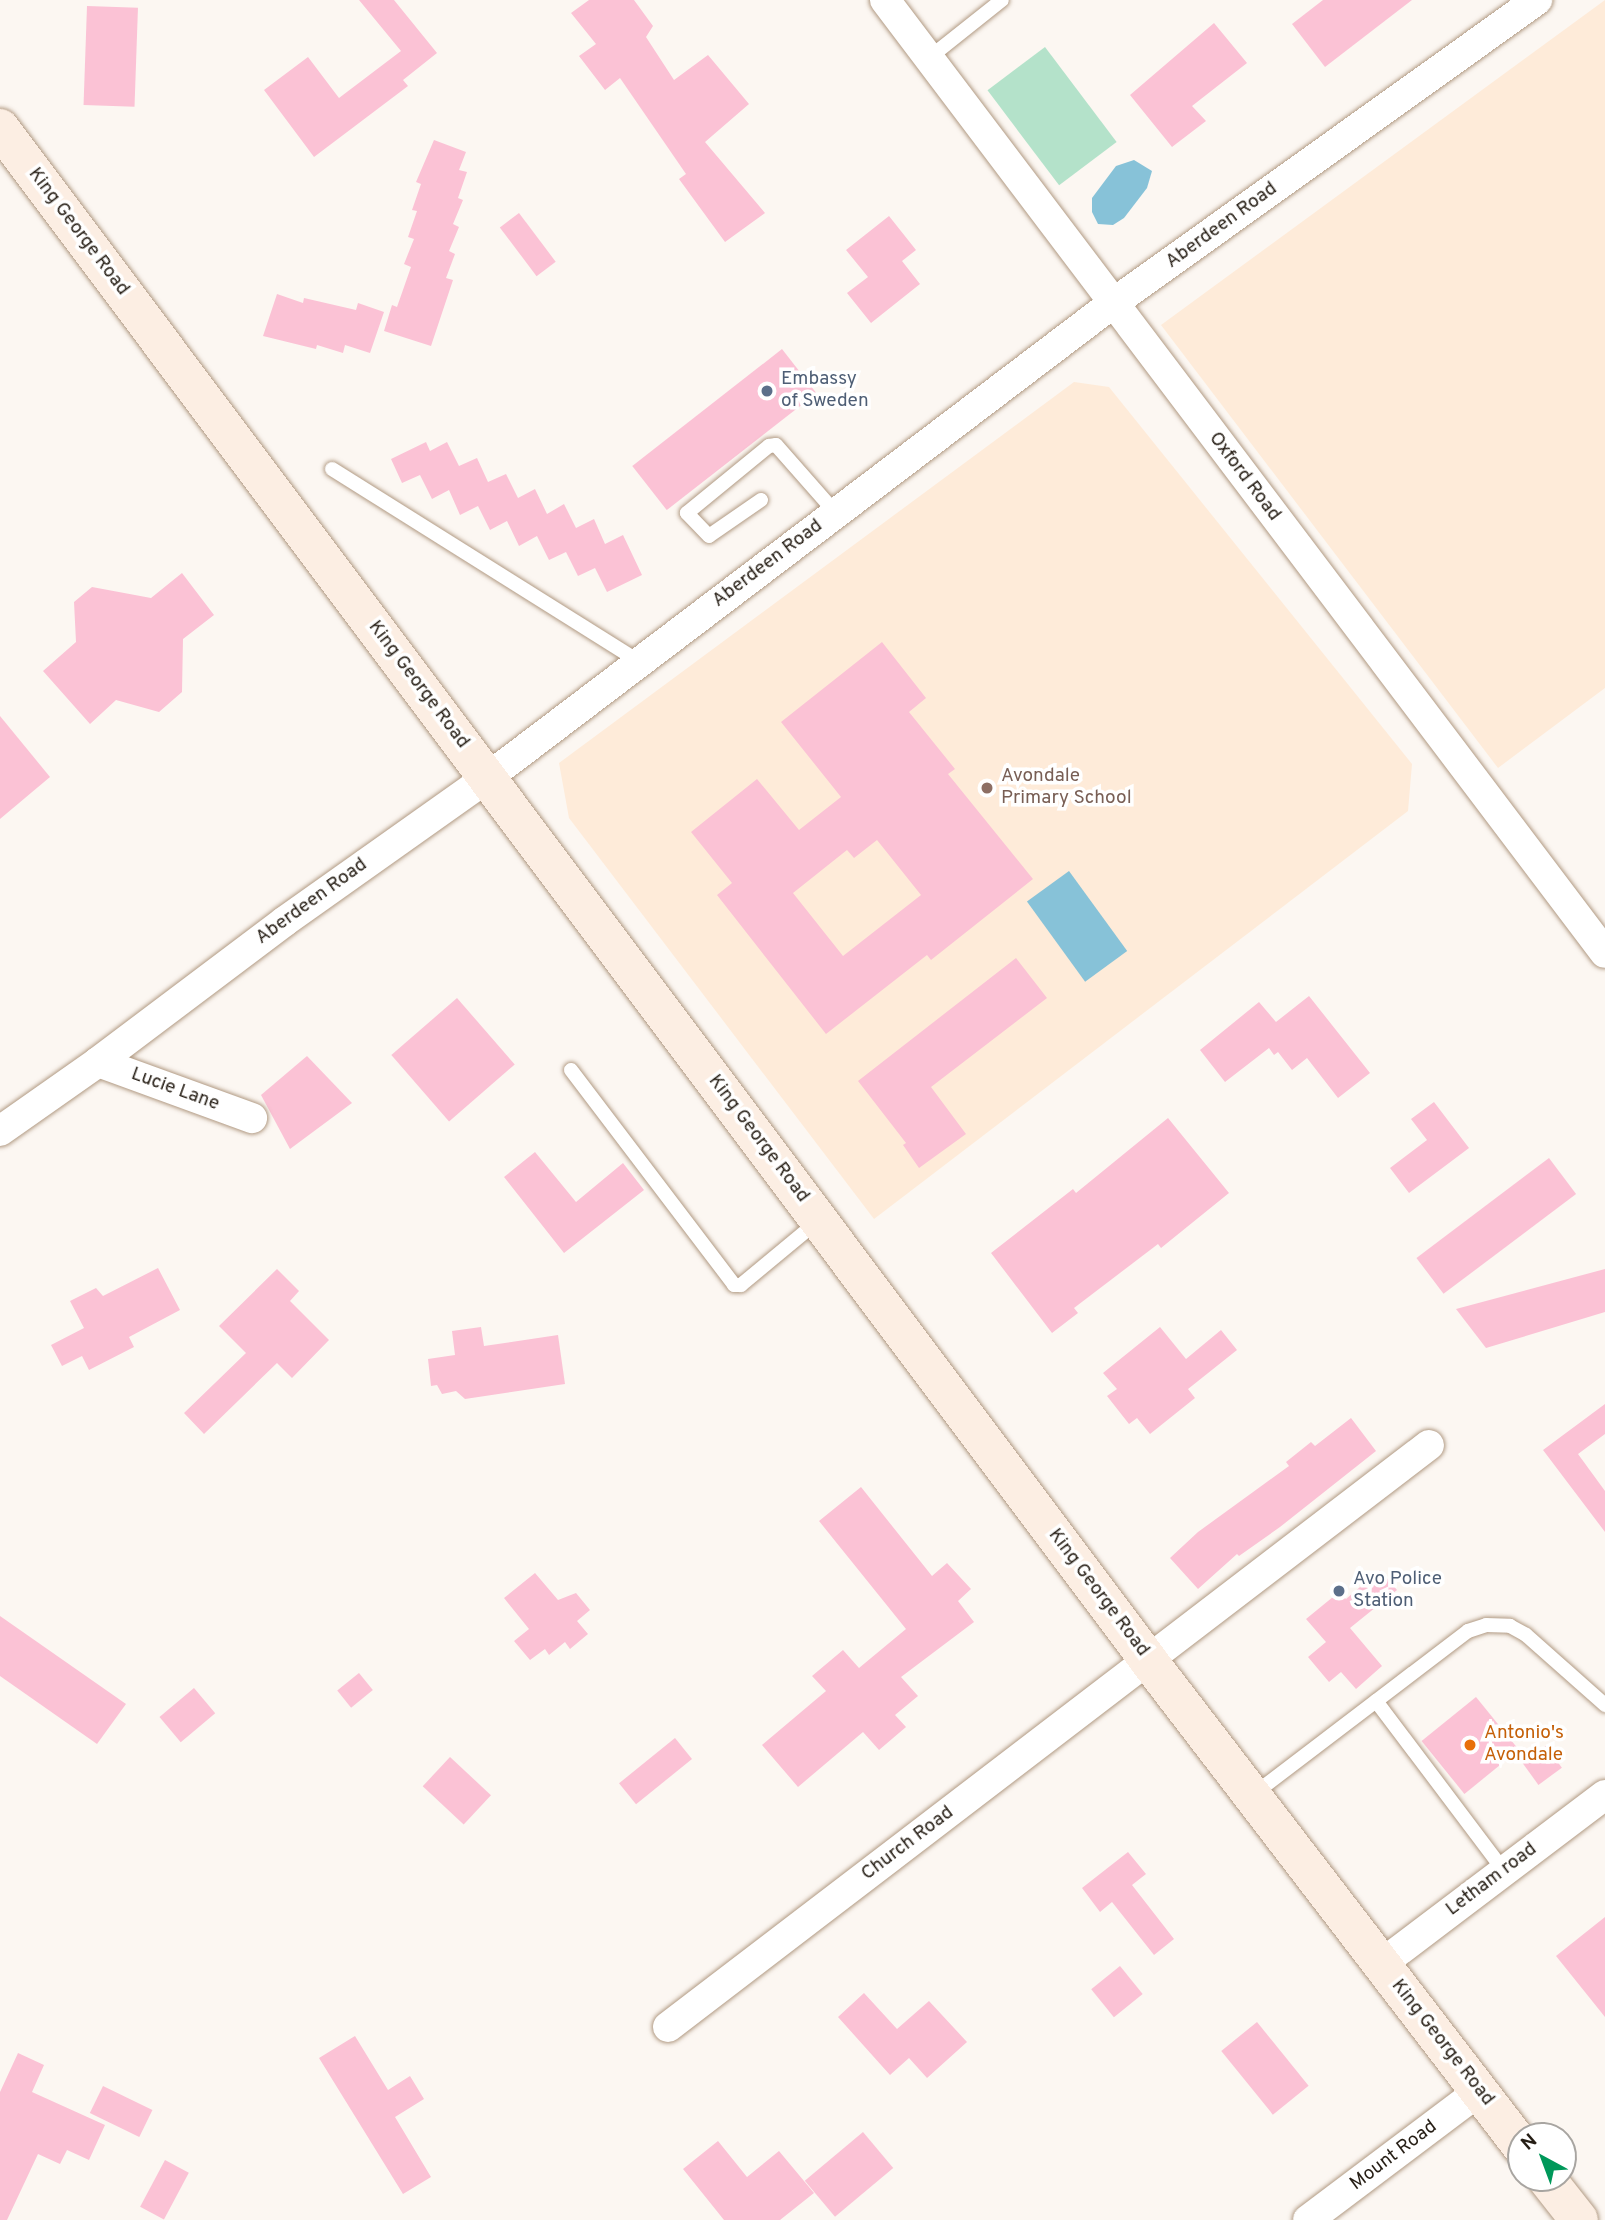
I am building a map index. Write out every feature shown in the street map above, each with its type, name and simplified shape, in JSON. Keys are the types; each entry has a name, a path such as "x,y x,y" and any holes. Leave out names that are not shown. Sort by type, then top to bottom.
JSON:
{"main road":[{"name":"King George Road","path":"0,128 1148,1660 1507,2128"},
{"path":"1557,2192 1579,2220"}],"street":[{"name":"Oxford Road","path":"885,0 1112,304 1600,936"},
{"name":"Aberdeen Road","path":"0,1131 98,1062 285,921 487,778 1112,304 1537,0"},
{"name":"Lucie Lane","path":"98,1062 252,1118"},
{"name":"Church Road","path":"668,2028 1429,1445"},
{"name":"Letham road","path":"1380,1965 1605,1795"},
{"name":"Mount Road","path":"1308,2220 1479,2091"}],"lane":[{"path":"929,58 1002,0"},
{"path":"761,500 709,536 687,513 769,446 776,445 836,513"},
{"path":"332,469 638,661"},
{"path":"571,1070 734,1285 741,1284 819,1220"},
{"path":"1253,1795 1468,1631 1486,1625 1510,1626 1526,1634 1605,1705"},
{"path":"1376,1701 1504,1871"}],"shaded area":[{"path":"1605,0 1605,688 1498,768 1161,325"},
{"name":"Avondale Primary School","path":"1074,382 1109,387 1412,764 1408,811 874,1219 569,818 559,763"}],"green space":[{"path":"1045,47 1117,142 1059,185 987,90"}],"water":[{"path":"1134,160 1152,171 1147,188 1124,218 1113,225 1098,224 1092,212 1092,198 1116,166"},
{"path":"1069,871 1127,951 1085,982 1027,902"}],"building":[{"path":"359,0 394,0 437,53 403,80 408,86 314,157 264,90 308,57 339,98 401,51"},
{"path":"589,0 634,0 653,26 646,37 674,80 708,55 749,104 705,142 765,213 725,242 679,179 686,174 620,78 605,90 579,56 596,44 571,13"},
{"path":"1323,0 1412,0 1325,67 1292,24"},
{"path":"87,6 138,8 135,107 84,105"},
{"path":"1214,23 1247,63 1192,106 1206,121 1172,147 1130,95"},
{"path":"434,140 466,152 459,170 467,172 458,198 463,200 453,224 459,227 449,251 455,254 446,278 453,280 431,346 384,331 392,305 397,307 411,267 404,264 414,239 408,237 417,211 412,210 421,184 416,182"},
{"path":"519,213 556,262 537,276 500,227"},
{"path":"889,216 916,250 902,261 920,284 871,323 847,293 868,277 846,250"},
{"path":"277,294 303,303 304,298 356,310 358,303 384,312 370,353 345,345 343,353 317,345 316,349 263,336"},
{"path":"782,349 816,393 667,510 632,466"},
{"path":"426,442 430,451 447,442 459,466 477,458 488,482 506,474 518,498 535,489 547,514 564,504 576,528 594,519 605,544 623,535 642,575 607,592 595,568 578,576 566,552 549,560 537,536 519,546 507,521 490,530 478,506 460,515 449,490 432,499 420,475 402,483 391,459"},
{"path":"182,573 214,615 183,639 182,692 159,712 116,700 90,724 43,671 76,642 74,602 92,587 151,598"},
{"path":"882,642 926,698 909,712 955,769 948,774 1033,879 931,960 927,955 826,1034 717,895 732,883 691,832 757,779 799,830 841,797 781,722","holes":["877,840 921,895 843,956 793,893 847,850 854,858"]},
{"path":"0,716 50,777 0,819"},
{"path":"1016,958 1047,998 931,1087 966,1134 919,1168 903,1145 906,1143 858,1081"},
{"path":"1309,996 1370,1073 1338,1098 1307,1058 1292,1070 1278,1052 1274,1055 1269,1048 1225,1082 1200,1050 1259,1002 1276,1022"},
{"path":"457,998 515,1064 449,1121 391,1055"},
{"path":"307,1056 352,1103 290,1149 261,1095"},
{"path":"1434,1102 1469,1148 1409,1193 1390,1168 1427,1140 1411,1119"},
{"path":"1168,1118 1229,1193 1161,1248 1158,1244 1074,1308 1078,1313 1052,1333 991,1253 1073,1189 1076,1193"},
{"path":"535,1152 576,1202 623,1163 644,1190 564,1253 504,1177"},
{"path":"1549,1158 1576,1194 1444,1294 1416,1258"},
{"path":"158,1268 180,1310 129,1337 134,1347 89,1370 82,1356 62,1366 51,1345 84,1328 70,1301 96,1288 103,1296"},
{"path":"277,1269 299,1291 290,1301 329,1340 292,1378 277,1363 204,1434 184,1413 246,1353 219,1326"},
{"path":"1605,1269 1605,1312 1486,1348 1456,1309"},
{"path":"481,1327 484,1346 558,1335 565,1384 465,1399 456,1391 442,1394 437,1385 431,1386 428,1359 455,1355 452,1331"},
{"path":"1160,1327 1186,1359 1221,1330 1237,1350 1188,1389 1195,1398 1150,1434 1137,1418 1129,1424 1107,1396 1117,1389 1103,1373"},
{"path":"1605,1404 1605,1434 1578,1454 1605,1491 1605,1532 1543,1450"},
{"path":"1351,1418 1376,1451 1280,1527 1239,1556 1237,1554 1198,1589 1170,1558 1198,1532 1289,1466 1286,1462 1311,1442 1315,1446"},
{"path":"861,1487 932,1576 947,1563 971,1589 958,1601 974,1622 901,1677 918,1696 895,1715 906,1727 879,1750 863,1732 798,1787 762,1745 826,1691 812,1676 843,1650 859,1668 906,1629 819,1521"},
{"path":"1380,1570 1397,1590 1350,1628 1382,1666 1356,1689 1341,1672 1329,1682 1308,1657 1326,1642 1306,1619 1339,1592 1346,1599"},
{"path":"535,1573 558,1600 576,1593 590,1610 577,1621 588,1634 570,1649 565,1642 549,1655 545,1649 530,1660 514,1641 529,1629 504,1598"},
{"path":"0,1616 126,1704 97,1744 0,1676"},
{"path":"359,1673 373,1690 351,1708 337,1691"},
{"path":"194,1688 215,1713 181,1742 160,1717"},
{"name":"Antonio's Avondale","path":"1476,1697 1519,1750 1464,1794 1422,1741"},
{"path":"675,1738 692,1759 636,1804 619,1783"},
{"path":"1546,1746 1562,1768 1538,1785 1523,1763"},
{"path":"450,1757 491,1795 464,1824 423,1786"},
{"path":"1128,1852 1146,1874 1132,1885 1174,1939 1154,1955 1112,1902 1100,1912 1082,1888"},
{"path":"1605,1917 1605,2017 1556,1956"},
{"path":"1120,1966 1143,1994 1114,2017 1091,1989"},
{"path":"864,1993 897,2029 929,2001 967,2042 927,2078 909,2058 890,2075 838,2017"},
{"path":"1257,2022 1309,2086 1273,2115 1221,2051"},
{"path":"355,2036 388,2090 410,2076 424,2099 395,2117 431,2177 403,2194 319,2058"},
{"path":"18,2053 44,2065 32,2092 105,2125 89,2160 67,2150 60,2164 38,2154 7,2220 0,2220 0,2092"},
{"path":"103,2086 152,2110 139,2137 90,2113"},
{"path":"863,2132 893,2168 835,2217 805,2181"},
{"path":"718,2141 747,2177 779,2151 814,2193 780,2220 724,2220 683,2169"},
{"path":"165,2160 189,2173 164,2219 140,2207"}],"place":[{"name":"Embassy of Sweden","path":"767,391"},
{"name":"Avondale Primary School","path":"987,788"},
{"name":"Avo Police Station","path":"1339,1591"},
{"name":"Antonio's Avondale","path":"1470,1745"}]}
